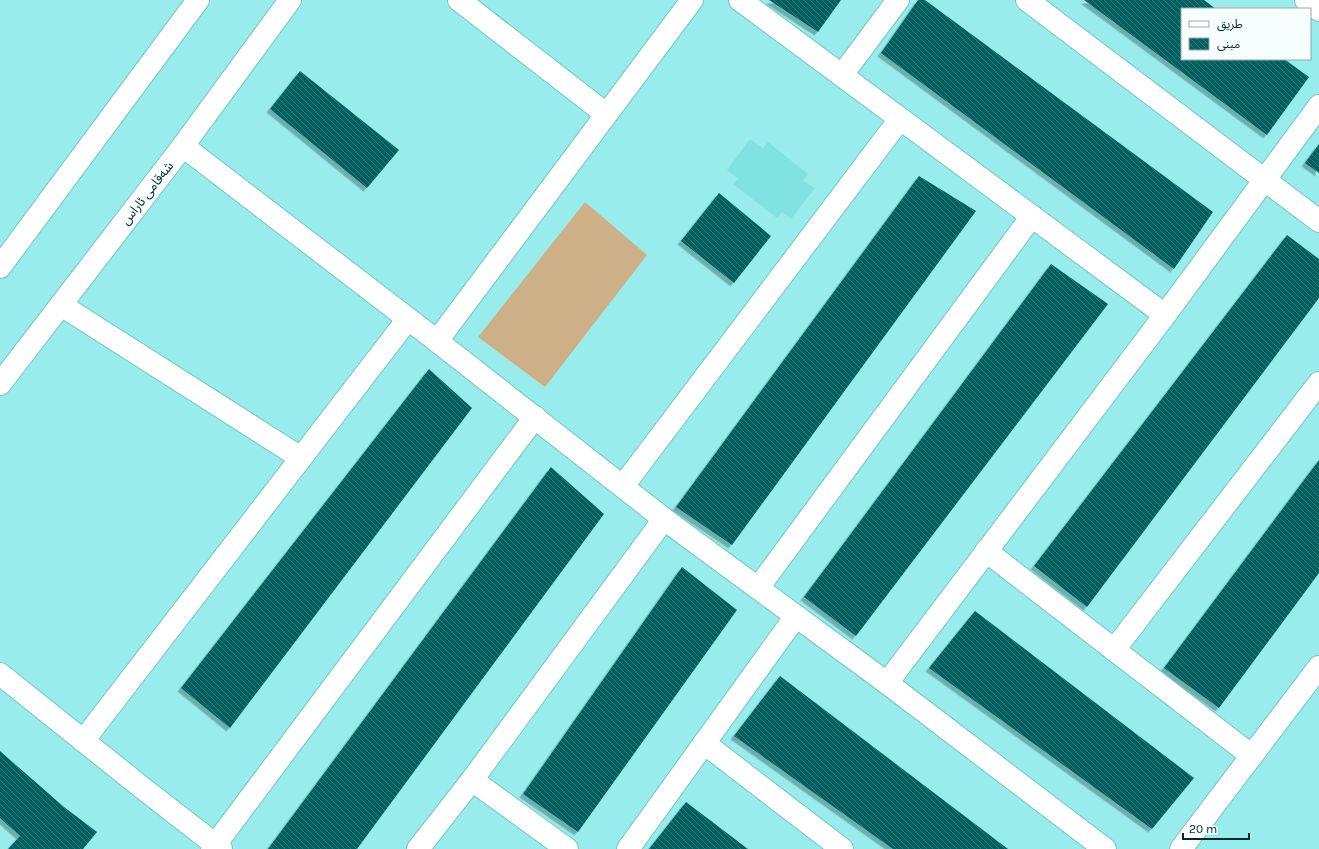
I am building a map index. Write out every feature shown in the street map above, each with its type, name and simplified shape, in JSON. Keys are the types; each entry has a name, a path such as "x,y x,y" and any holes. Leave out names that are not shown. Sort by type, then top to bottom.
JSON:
{"street":[{"path":"0,267 198,0"},
{"name":"شەقامی ئاراس","path":"0,384 183,146 290,0"},
{"path":"459,0 606,114"},
{"path":"437,341 692,0"},
{"path":"740,0 1165,315"},
{"path":"842,75 898,0"},
{"path":"1027,0 1319,221"},
{"path":"1306,0 1319,10"},
{"path":"887,683 1165,315 1319,106"},
{"path":"623,486 900,119"},
{"path":"183,146 437,341 664,519 887,683 1105,849"},
{"path":"758,588 1032,216"},
{"path":"61,305 301,458"},
{"path":"83,741 408,319"},
{"path":"1114,650 1319,383"},
{"path":"0,674 216,848 535,417"},
{"path":"418,849 472,780 664,519"},
{"path":"986,551 1252,756"},
{"path":"628,849 796,616"},
{"path":"1181,849 1319,667"},
{"path":"704,743 842,849"},
{"path":"472,780 564,848"}],"shaded area":[{"path":"750,139 763,148 768,142 808,174 803,181 815,188 791,219 782,212 777,218 733,184 738,179 727,170"},
{"path":"585,202 647,255 545,387 478,337"}],"building":[{"path":"769,0 841,0 818,32"},
{"path":"918,0 925,0 1213,212 1174,269 881,53"},
{"path":"1084,0 1204,0 1215,8 1181,8 1181,60 1285,60 1309,77 1267,135"},
{"path":"300,71 399,150 367,188 270,109"},
{"path":"1319,144 1319,173 1305,163"},
{"path":"919,176 976,211 732,545 676,507"},
{"path":"719,193 771,236 734,283 681,241"},
{"path":"1287,235 1319,259 1319,298 1087,607 1034,566"},
{"path":"1051,264 1108,304 856,636 804,597"},
{"path":"429,369 472,408 230,728 181,688"},
{"path":"1319,460 1319,573 1219,708 1164,668"},
{"path":"551,467 604,514 357,849 268,849"},
{"path":"682,567 737,610 578,832 523,794"},
{"path":"975,611 1194,778 1152,829 929,668"},
{"path":"780,676 1008,849 893,849 734,736"},
{"path":"0,751 64,807 97,832 83,849 8,849 20,836 0,818"},
{"path":"686,802 748,849 649,849"}]}
